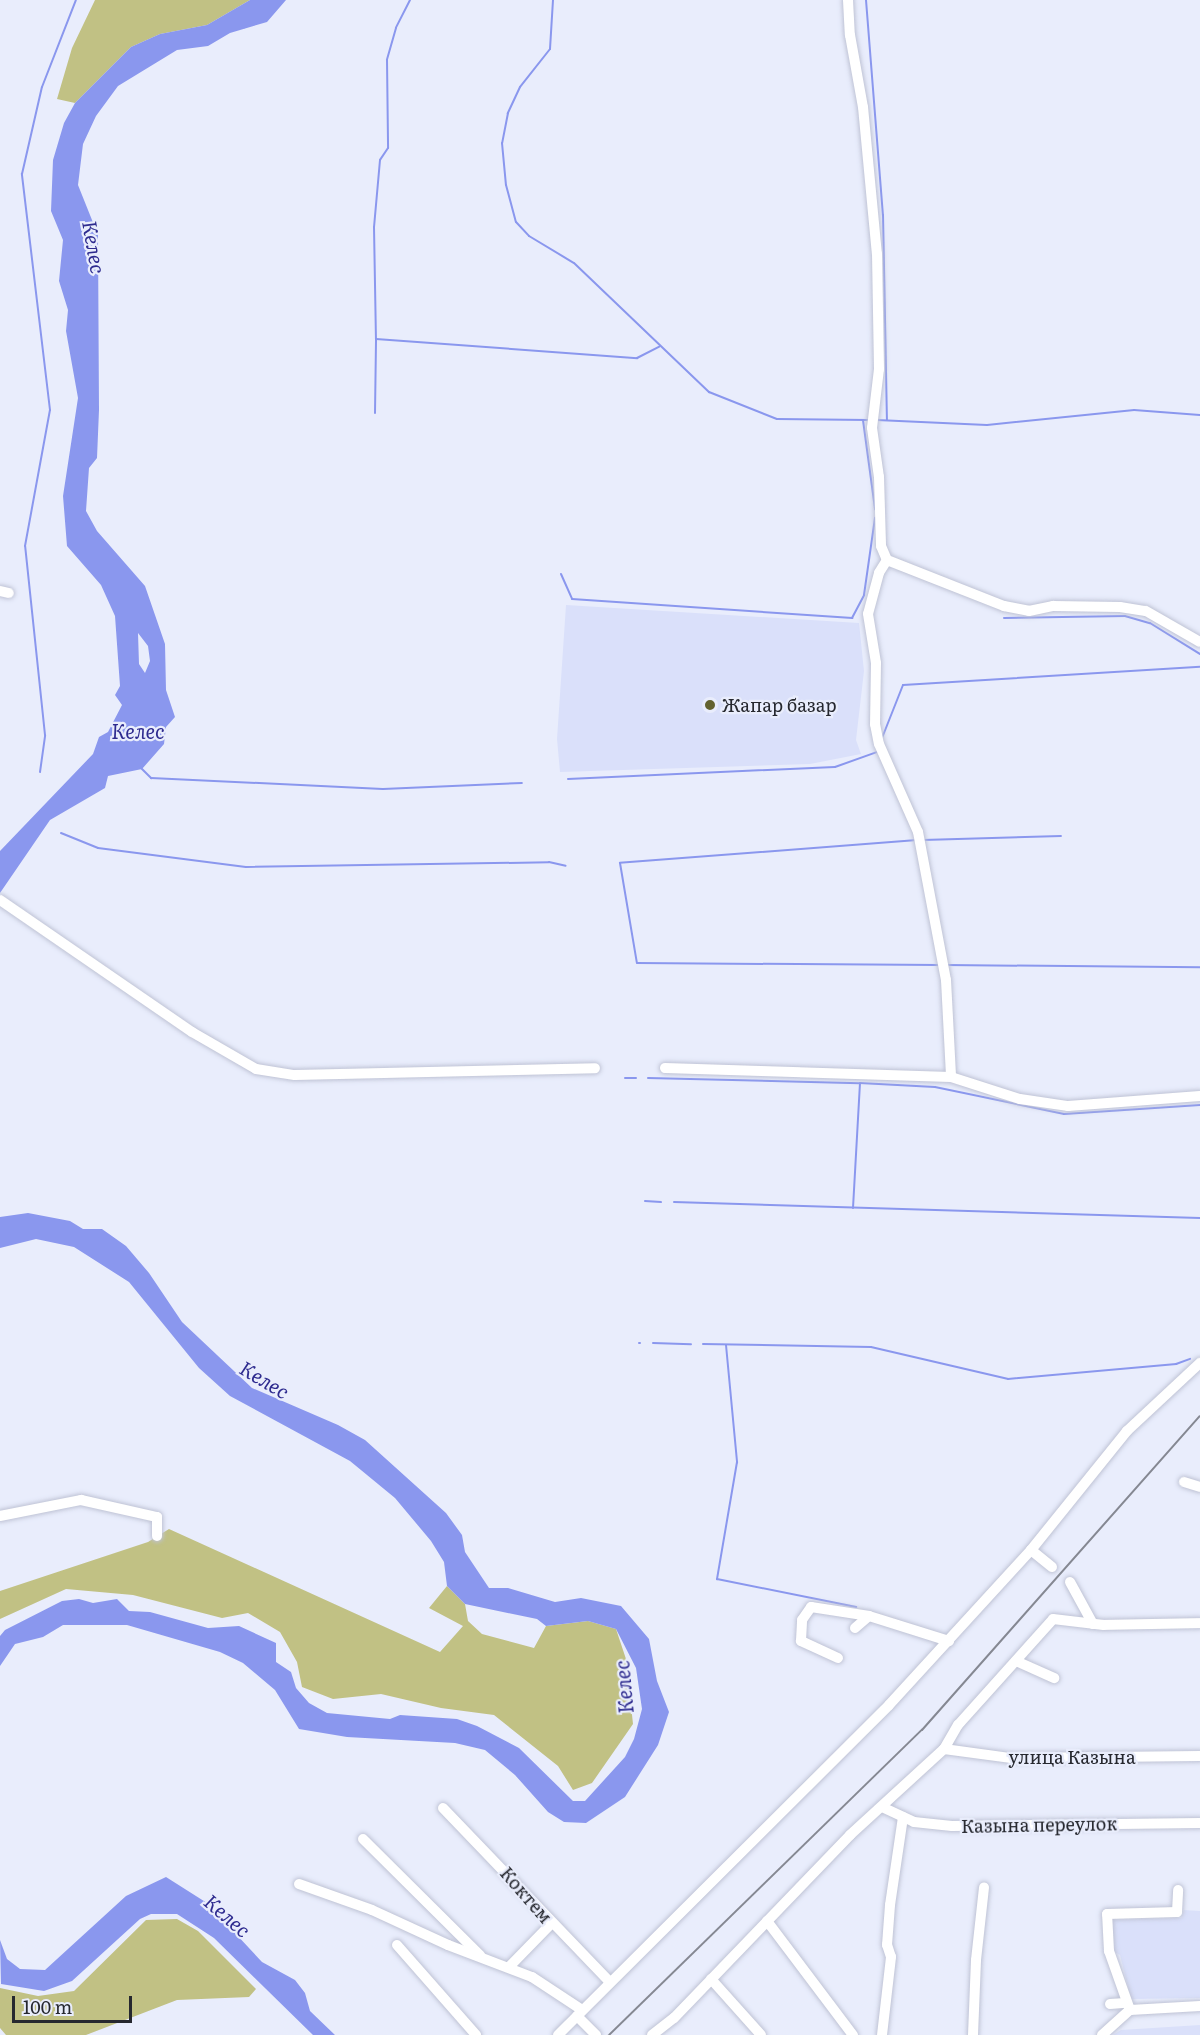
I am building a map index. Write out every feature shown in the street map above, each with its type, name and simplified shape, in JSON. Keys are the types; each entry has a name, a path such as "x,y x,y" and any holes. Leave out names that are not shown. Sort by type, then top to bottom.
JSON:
{"street":[{"path":"848,0 850,34 863,107 877,254 879,369 872,428 879,477 881,546 887,560 1004,606 1029,611 1053,606 1120,607 1146,611 1200,642"},
{"path":"887,560 879,573 868,614 876,663 875,724 879,744 918,832 946,980 951,1077"},
{"path":"4,903 192,1032 256,1069 295,1075 595,1068"},
{"path":"665,1068 951,1077 1020,1099 1068,1106 1200,1096"},
{"path":"558,2035 609,1981 832,1763 949,1641 1031,1550 1127,1431 1200,1363"},
{"path":"1184,1482 1200,1487"},
{"path":"0,1516 81,1500 157,1517 157,1536"},
{"path":"1031,1550 1052,1567"},
{"path":"1070,1582 1093,1624"},
{"path":"838,1658 801,1641 807,1610 814,1606 869,1616 949,1641"},
{"path":"855,1628 869,1616"},
{"path":"652,2035 711,1979 914,1772 944,1749 953,1732 1053,1619 1093,1624 1200,1623"},
{"path":"1016,1661 1054,1678"},
{"name":"улица Казына","path":"944,1749 1011,1758 1200,1756"},
{"name":"Казына переулок","path":"882,1807 927,1825 1200,1823"},
{"name":"Коктем","path":"443,1808 551,1924 609,1981"},
{"path":"882,2035 891,1957 887,1945 890,1905 903,1817"},
{"path":"363,1839 482,1957"},
{"path":"299,1884 372,1910 509,1967 579,2013 596,2035"},
{"path":"973,2035 976,1960 984,1887"},
{"path":"1128,2007 1109,1951 1107,1914 1177,1912 1178,1890"},
{"path":"767,1921 853,2035"},
{"path":"509,1967 551,1924"},
{"path":"397,1945 476,2035"},
{"path":"711,1979 761,2035"},
{"path":"1110,2004 1128,2007 1200,2006"},
{"path":"1102,2035 1128,2007"}],"shaded area":[{"name":"Жапар базар","path":"566,605 859,623 864,671 856,740 861,754 810,764 560,772 557,739"},
{"path":"1184,1910 1200,1911 1200,1998 1131,1999 1120,1955 1113,1951 1110,1920 1181,1918"},
{"path":"1200,2025 1200,2035 1113,2035 1121,2030"}],"green space":[{"path":"95,0 250,0 207,25 160,34 131,47 75,103 57,99 72,48"},
{"path":"169,1529 440,1652 463,1626 429,1608 447,1586 465,1604 468,1621 482,1634 534,1648 546,1626 588,1621 616,1629 626,1659 633,1724 592,1783 573,1790 558,1766 494,1715 441,1708 381,1694 333,1699 302,1687 297,1662 280,1632 248,1613 222,1618 133,1595 66,1589 0,1619 0,1591 148,1542"},
{"path":"177,1919 198,1931 256,1989 249,1997 177,2000 86,2035 6,2035 0,2028 0,1988 38,1996 74,1991 146,1920"}],"water":[{"name":"Келес","path":"250,0 286,0 267,22 230,33 208,46 177,50 118,86 96,116 83,144 78,185 98,235 97,458 89,468 86,511 97,531 145,586 165,644 166,690 175,717 166,727 164,744 142,769 108,776 105,788 50,820 0,893 0,851 93,754 99,737 108,732 122,705 115,695 120,686 115,616 101,585 67,546 63,496 78,398 66,331 68,310 59,281 63,240 51,211 53,160 64,123 75,103 131,47 160,34 207,25","holes":["138,633 148,646 150,661 145,673 139,664"]},
{"name":"Келес","path":"28,1213 70,1221 83,1229 102,1229 126,1246 149,1273 182,1322 252,1388 338,1425 365,1440 446,1513 462,1535 465,1552 489,1588 508,1588 555,1602 581,1598 621,1606 649,1639 657,1681 669,1712 658,1745 625,1797 586,1823 564,1822 548,1812 515,1775 485,1750 455,1743 347,1737 299,1729 275,1690 243,1663 220,1652 127,1625 63,1625 43,1637 15,1644 0,1666 0,1636 5,1630 62,1601 79,1599 93,1603 117,1599 129,1611 150,1612 208,1628 239,1626 276,1643 276,1662 291,1672 296,1688 309,1703 327,1713 390,1719 400,1715 457,1719 477,1726 519,1748 573,1801 585,1801 625,1757 634,1739 642,1709 636,1668 616,1629 588,1621 546,1626 537,1619 465,1604 447,1586 444,1562 431,1541 395,1498 350,1461 230,1396 199,1368 129,1282 74,1247 36,1239 0,1248 0,1217"},
{"name":"Келес","path":"166,1877 207,1903 262,1962 295,1980 305,1993 310,2011 335,2035 313,2035 214,1938 177,1914 151,1914 140,1919 72,1981 44,1991 1,1984 0,1940 7,1959 20,1969 45,1970 126,1896"}],"waterway":[{"path":"40,772 45,735 25,546 50,410 22,174 42,87 76,0"},
{"path":"410,0 396,28 387,60 388,148 380,160 374,227 376,339 637,358 659,347"},
{"path":"553,0 550,49 520,87 508,113 502,143 506,185 516,222 529,236 574,263 709,392 777,419 868,420"},
{"path":"866,0 883,215 887,420"},
{"path":"375,413 376,339"},
{"path":"877,420 987,425 1134,410 1200,415"},
{"path":"863,420 875,509"},
{"path":"561,574 572,599 852,618 864,595 875,518"},
{"path":"1004,618 1125,616 1150,623 1200,654"},
{"path":"882,738 903,685 1200,667"},
{"path":"568,779 835,767 877,752"},
{"path":"140,767 151,778 383,789 522,783"},
{"path":"61,833 98,848 246,867 549,862 566,866"},
{"path":"923,840 1061,836"},
{"path":"917,840 620,863 637,963 940,965"},
{"path":"946,965 1200,967"},
{"path":"625,1078 636,1078"},
{"path":"648,1078 860,1083"},
{"path":"853,1208 860,1083 935,1087 1064,1114 1200,1105"},
{"path":"645,1201 661,1202"},
{"path":"674,1202 1200,1218"},
{"path":"653,1343 691,1344"},
{"path":"703,1344 871,1347 1008,1379 1176,1364 1190,1359"},
{"path":"726,1345 737,1462 717,1579 856,1607"}],"railway":[{"path":"609,2035 922,1730 1200,1416"}],"place":[{"name":"Жапар базар","path":"710,705"}]}
